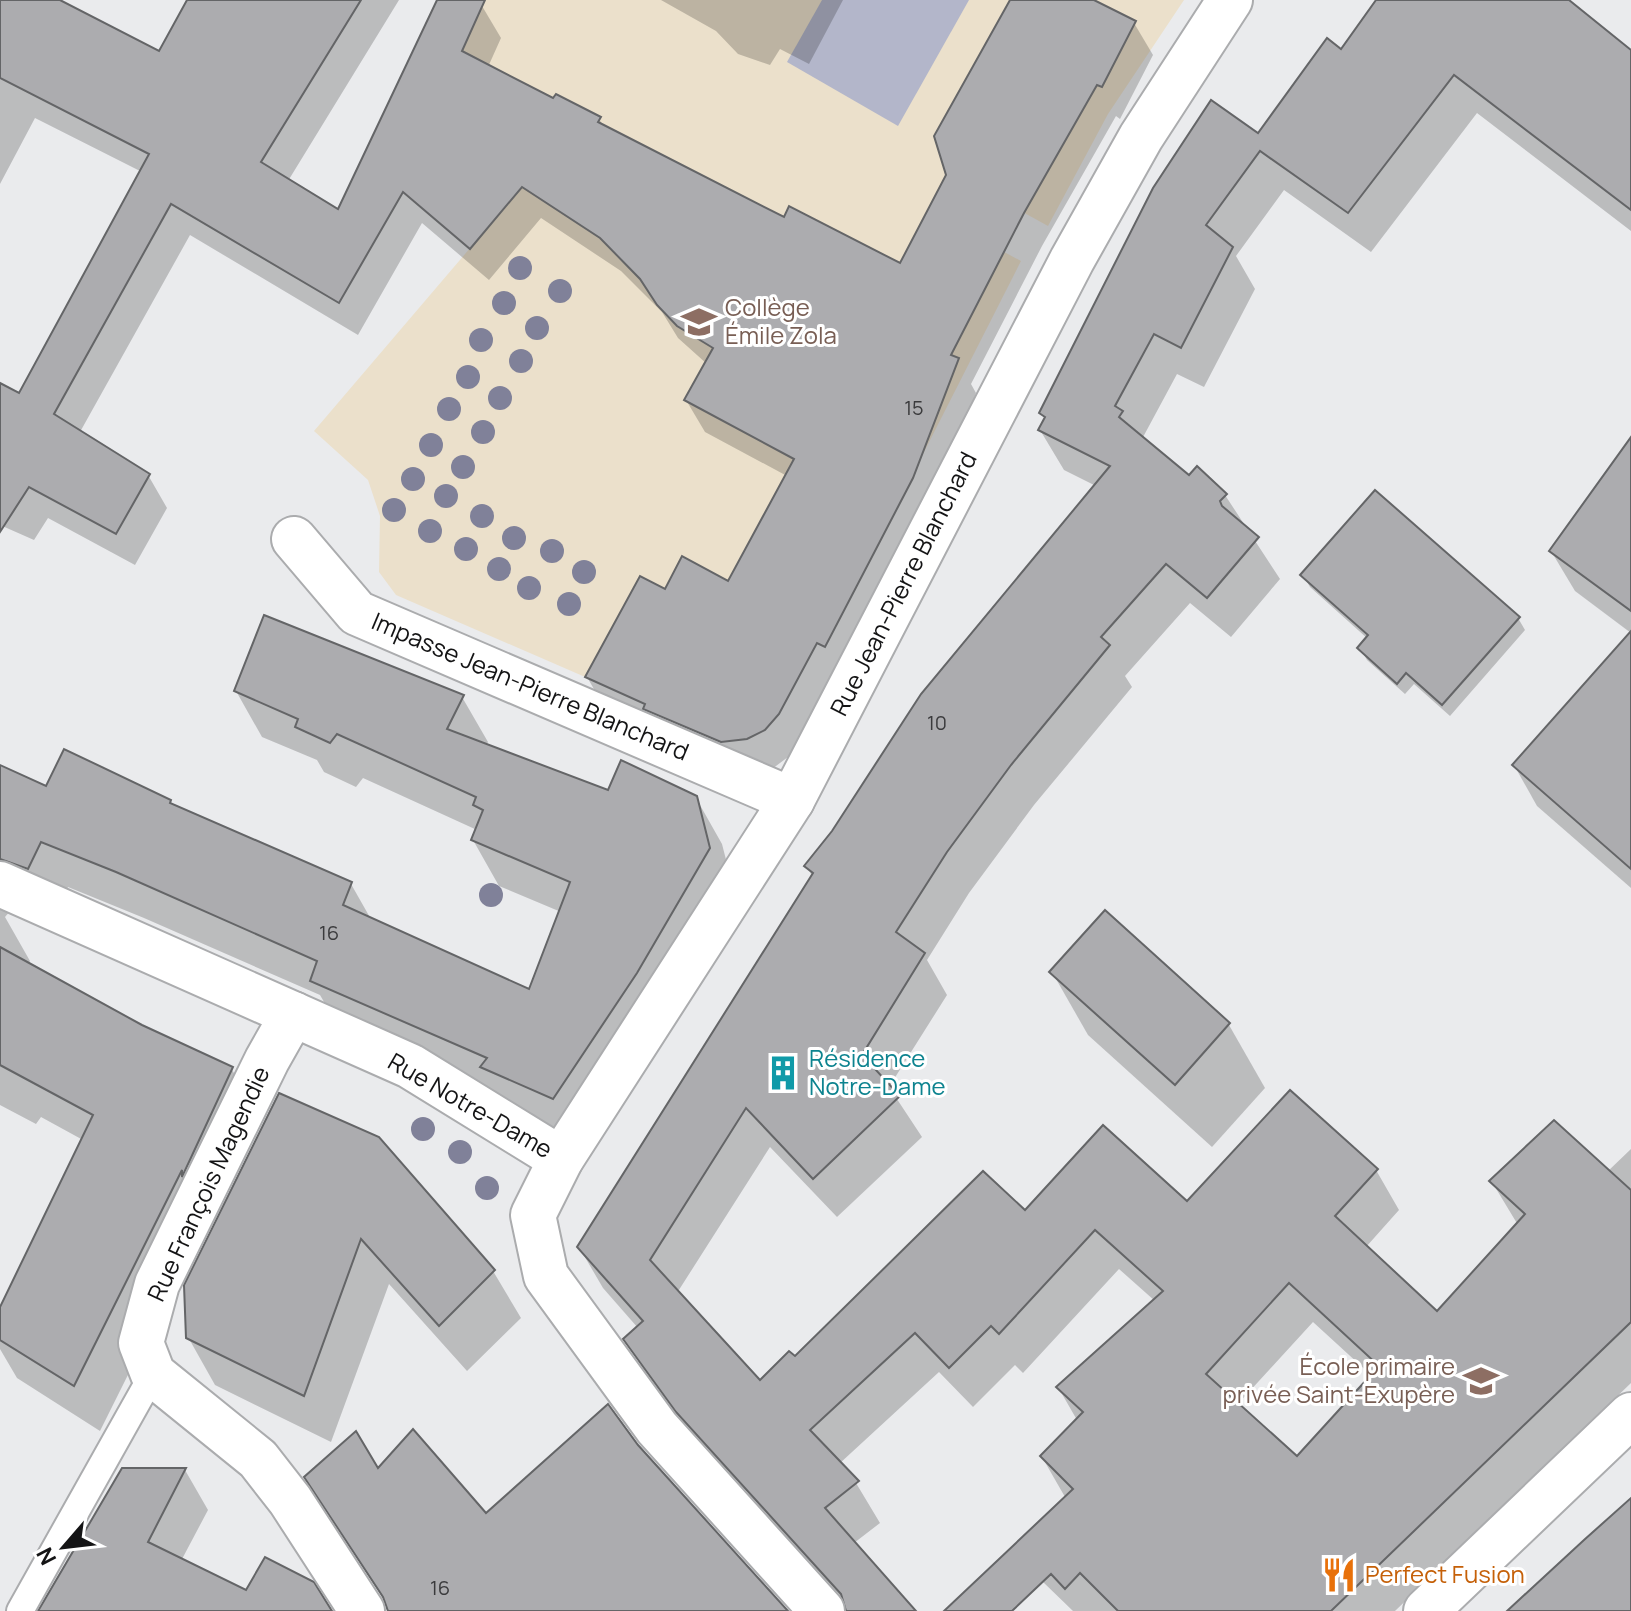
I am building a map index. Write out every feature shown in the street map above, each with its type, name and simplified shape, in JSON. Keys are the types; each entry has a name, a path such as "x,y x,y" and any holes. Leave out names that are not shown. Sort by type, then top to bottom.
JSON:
{"street":[{"name":"Rue Jean-Pierre Blanchard","path":"561,1159 792,800 1072,260 1141,137 1230,0"},
{"name":"Impasse Jean-Pierre Blanchard","path":"294,539 357,613 792,800"},
{"name":"Rue Notre-Dame","path":"0,884 410,1066 561,1159 533,1215 546,1276 657,1428 822,1611"},
{"name":"Rue François Magendie","path":"153,1374 141,1343 157,1284 267,1060 293,1014"},
{"path":"153,1374 258,1459 290,1500 362,1611"},
{"path":"1426,1611 1631,1415"}],"lane":[{"path":"20,1611 153,1374"}],"shaded area":[{"name":"Collège Émile Zola","path":"475,0 1184,0 1108,114 1048,226 1019,210 993,246 1021,261 825,647 817,643 774,721 753,737 747,739 645,703 396,595 379,572 380,516 368,480 314,431 500,213 410,165"},
{"path":"822,0 969,0 898,126 787,62"}],"building":[{"path":"0,0 60,0 159,51 187,0 361,0 261,162 338,209 437,0 485,0 462,51 553,98 556,94 601,117 598,122 784,217 789,206 900,263 946,175 934,136 1010,0 1094,0 1136,21 1102,87 1097,85 1024,213 951,355 959,358 913,478 825,647 817,643 779,714 765,730 747,739 721,742 643,709 645,704 585,677 640,576 665,589 682,556 728,581 794,459 684,400 713,348 677,326 657,305 640,279 600,238 522,187 470,249 403,192 339,303 171,204 54,414 150,474 116,534 29,487 0,532 0,383 19,393 149,154 0,78"},
{"path":"1376,0 1569,0 1631,50 1631,210 1454,75 1348,213 1260,151 1206,225 1233,247 1181,348 1154,334 1115,406 1123,411 1119,417 1189,475 1197,466 1227,494 1220,501 1222,506 1259,537 1207,598 1166,564 1101,637 1110,645 1011,765 947,852 896,932 925,953 862,1055 900,1096 813,1179 746,1108 650,1260 760,1380 789,1351 795,1356 983,1171 1025,1210 1103,1125 1187,1201 1290,1090 1378,1169 1335,1216 1437,1311 1525,1214 1489,1181 1554,1120 1631,1190 1631,1322 1331,1611 1118,1611 1080,1573 1065,1589 1051,1574 1012,1611 944,1611 1073,1489 1040,1456 1083,1412 1056,1387 1163,1291 1095,1230 999,1334 991,1326 949,1368 915,1333 810,1430 859,1481 825,1508 916,1611 846,1611 841,1594 676,1412 623,1339 643,1321 577,1247 813,873 804,866 832,831 921,694 1110,466 1038,430 1045,417 1039,413 1153,188 1211,100 1258,133 1327,38 1341,49","holes":["1289,1283 1379,1366 1297,1456 1206,1374"]},
{"path":"1631,437 1631,611 1549,551"},
{"path":"1375,490 1520,617 1442,705 1406,673 1397,684 1357,648 1368,635 1300,575"},
{"path":"264,615 464,695 447,729 608,790 621,760 697,796 710,848 637,973 553,1099 480,1067 487,1058 310,981 317,961 116,872 41,842 28,869 0,859 0,765 46,786 64,749 171,800 170,803 352,882 343,905 529,989 570,882 471,840 483,810 473,805 476,797 337,734 330,743 295,727 298,719 234,691"},
{"path":"1631,631 1631,869 1512,765"},
{"path":"1105,910 1230,1023 1175,1085 1049,972"},
{"path":"0,947 142,1025 233,1067 182,1177 182,1170 74,1386 0,1340 0,1307 93,1115 0,1065"},
{"path":"279,1093 379,1137 495,1270 439,1326 361,1239 304,1396 186,1338 184,1285"},
{"path":"608,1404 638,1445 788,1611 388,1611 383,1597 304,1477 356,1431 378,1468 413,1429 486,1513"},
{"path":"122,1468 186,1468 148,1542 246,1590 265,1557 314,1582 332,1611 38,1611"},
{"path":"1631,1498 1631,1611 1507,1611 1584,1540"}],"place":[{"name":"Collège Émile Zola","path":"699,322"},
{"name":"Résidence Notre-Dame","path":"783,1073"},
{"name":"École primaire privée Saint-Exupère","path":"1481,1381"},
{"name":"Perfect Fusion","path":"1339,1575"}]}
